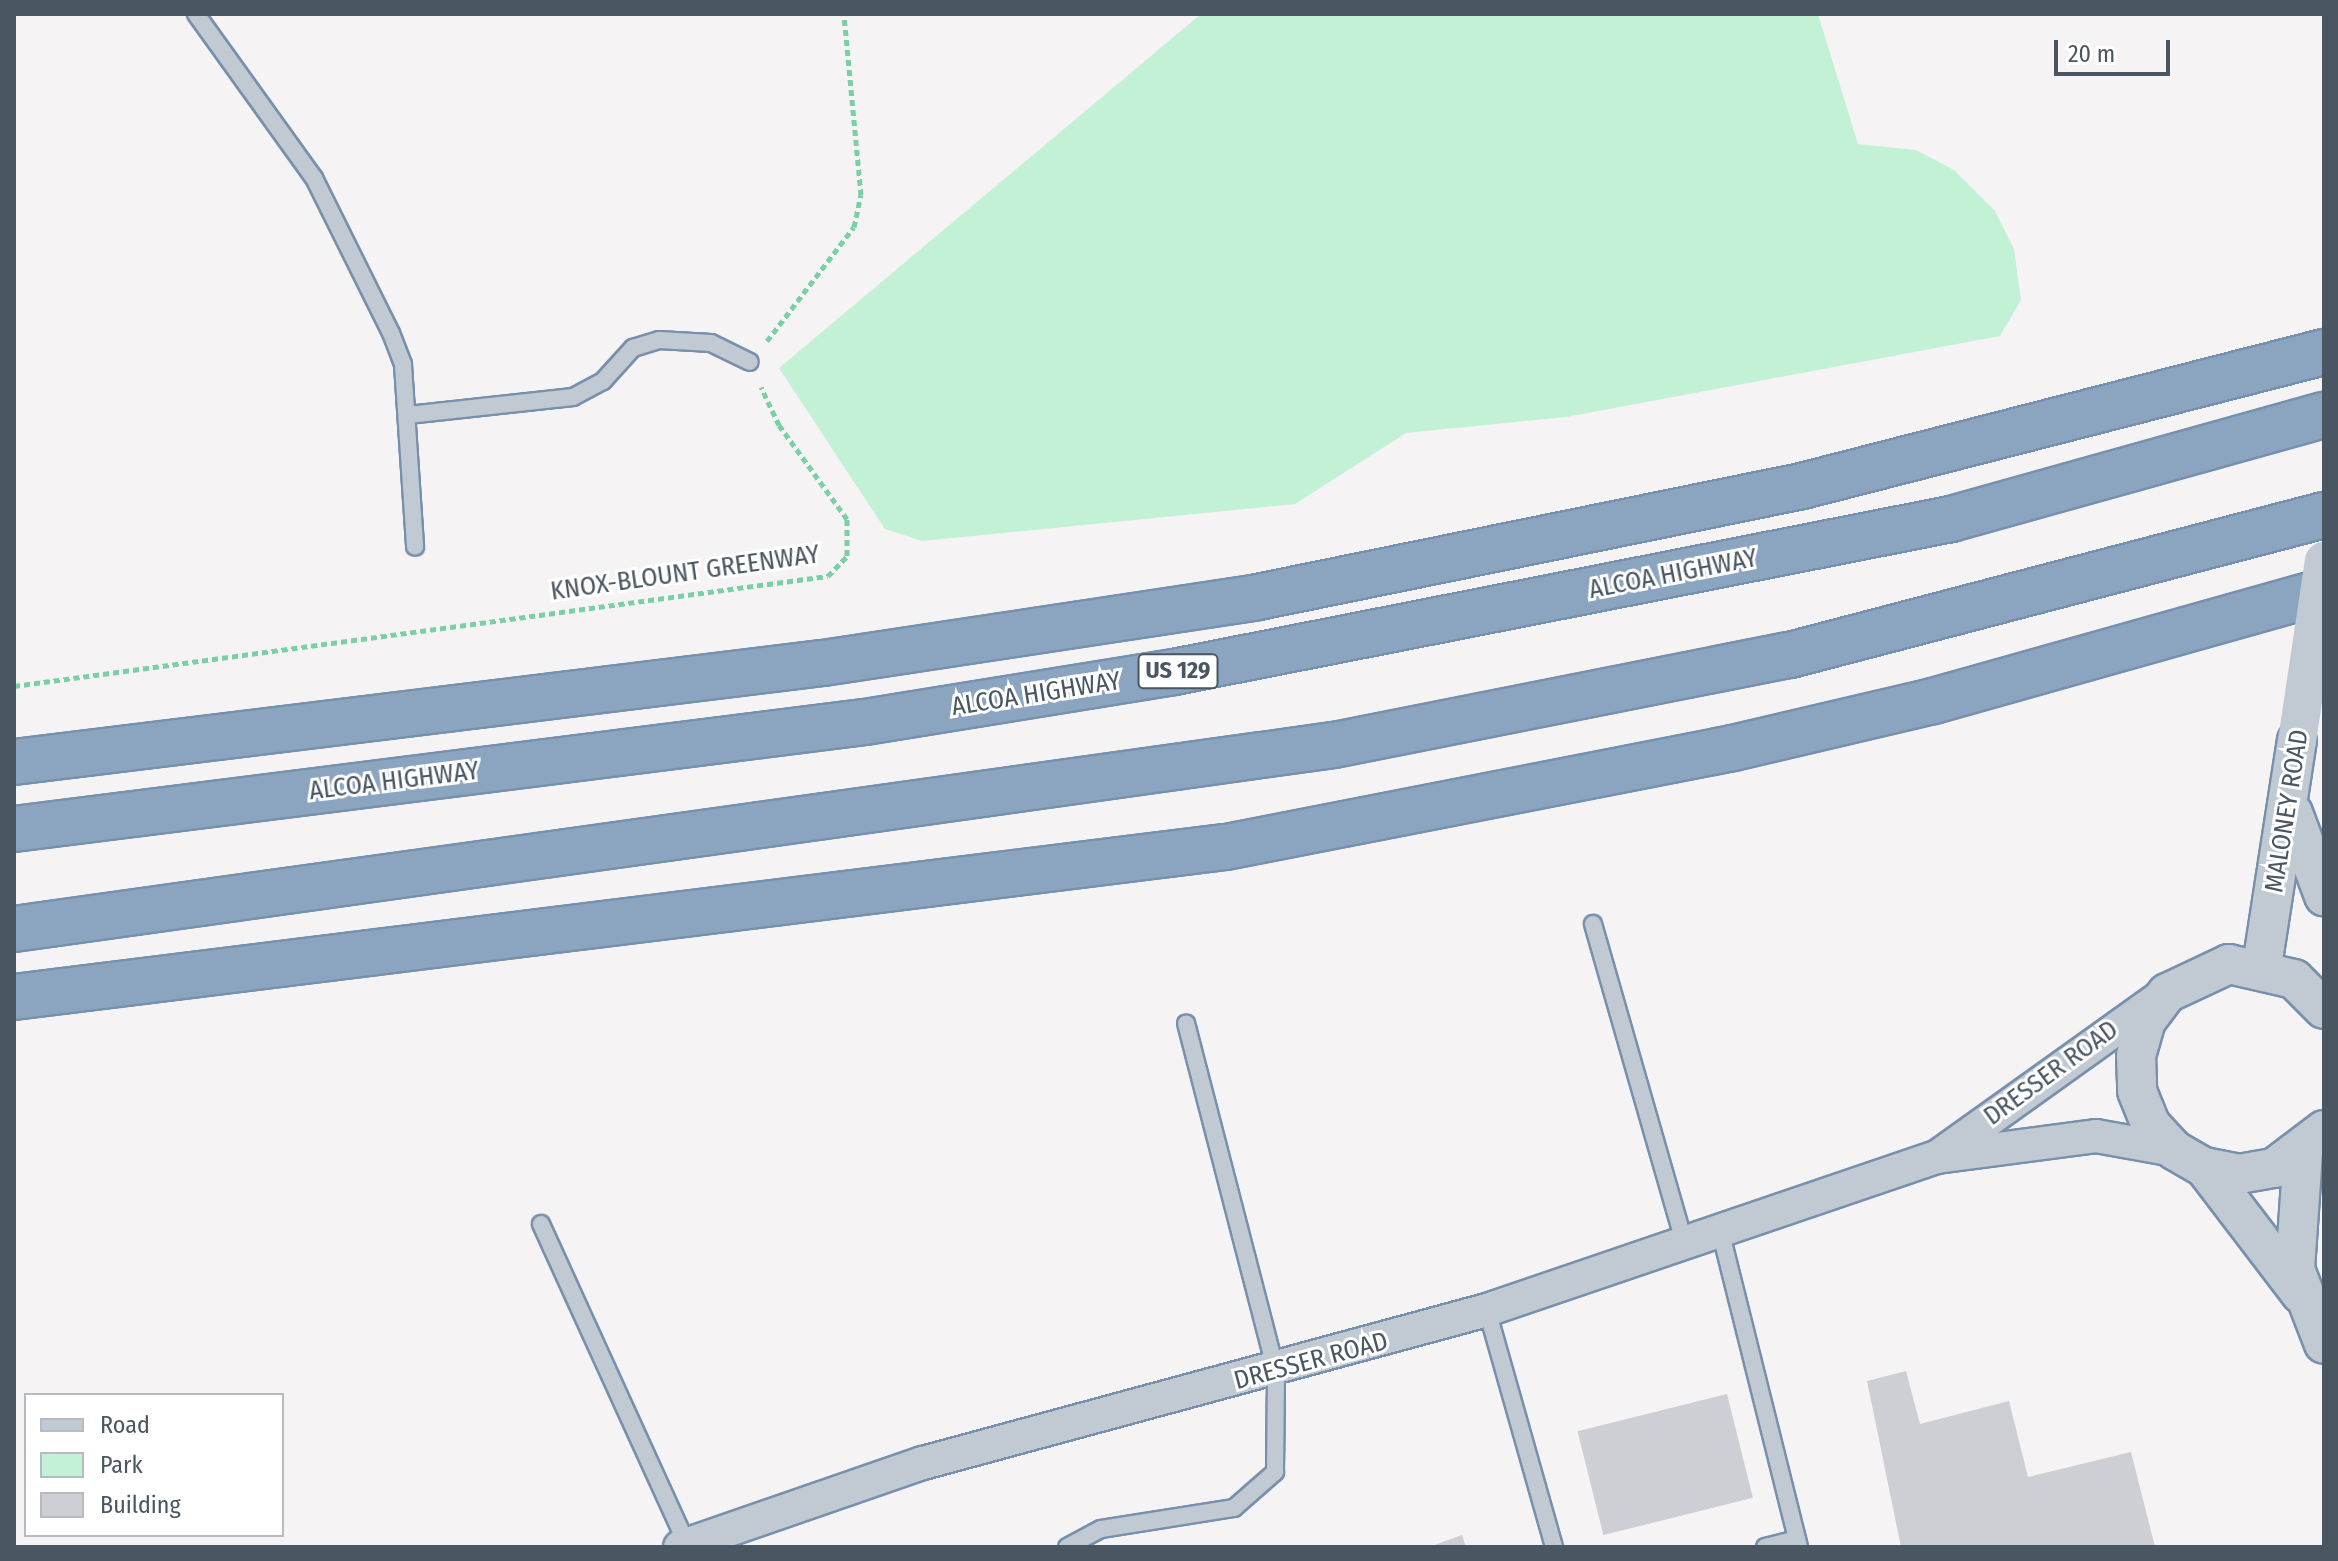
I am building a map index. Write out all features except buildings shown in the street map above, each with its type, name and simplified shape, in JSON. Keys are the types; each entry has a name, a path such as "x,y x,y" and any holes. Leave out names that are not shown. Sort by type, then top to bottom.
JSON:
{"highway":[{"path":"14,762 823,663 1258,597 1802,486 2324,352"},
{"name":"ALCOA HIGHWAY","path":"14,829 865,722 1174,672 1951,519 2324,415"},
{"path":"14,929 1334,745 1790,655 2324,515"},
{"path":"14,997 1226,847 1733,748 1933,701 2324,591"}],"street":[{"name":"MALONEY ROAD","path":"2262,966 2290,802 2324,561"},
{"path":"2290,802 2324,896"},
{"path":"2324,1009 2294,979 2262,966 2229,964 2167,993 2146,1021 2136,1067 2150,1124 2189,1159 2303,1296 2324,1344"},
{"name":"DRESSER ROAD","path":"1937,1157 2167,993"},
{"name":"DRESSER ROAD","path":"685,1546 923,1463 1276,1371 1487,1310 1937,1157 2096,1136 2189,1159"},
{"path":"2189,1159 2262,1170 2314,1141"},
{"path":"2303,1296 2294,1215 2314,1141"}],"lane":[{"path":"196,14 338,221 403,365 415,547"},
{"path":"408,415 573,397 603,381 633,348 659,340 711,343 750,362"},
{"path":"1593,924 1684,1242"},
{"path":"1067,1547 1101,1529 1234,1508 1256,1495 1275,1472 1280,1448 1276,1371 1186,1023"},
{"path":"541,1224 685,1546"},
{"path":"1720,1230 1798,1543 1765,1547"},
{"path":"1487,1310 1554,1547"}],"path":[{"path":"750,362 854,227 861,195 844,14"},
{"name":"KNOX-BLOUNT GREENWAY","path":"14,686 828,576 847,556 847,519 779,425 750,362"}],"green space":[{"path":"1201,14 1818,14 1858,144 1916,150 1954,170 1995,211 2014,249 2021,300 2000,336 1566,417 1406,433 1295,504 922,541 885,529 779,368"}]}
